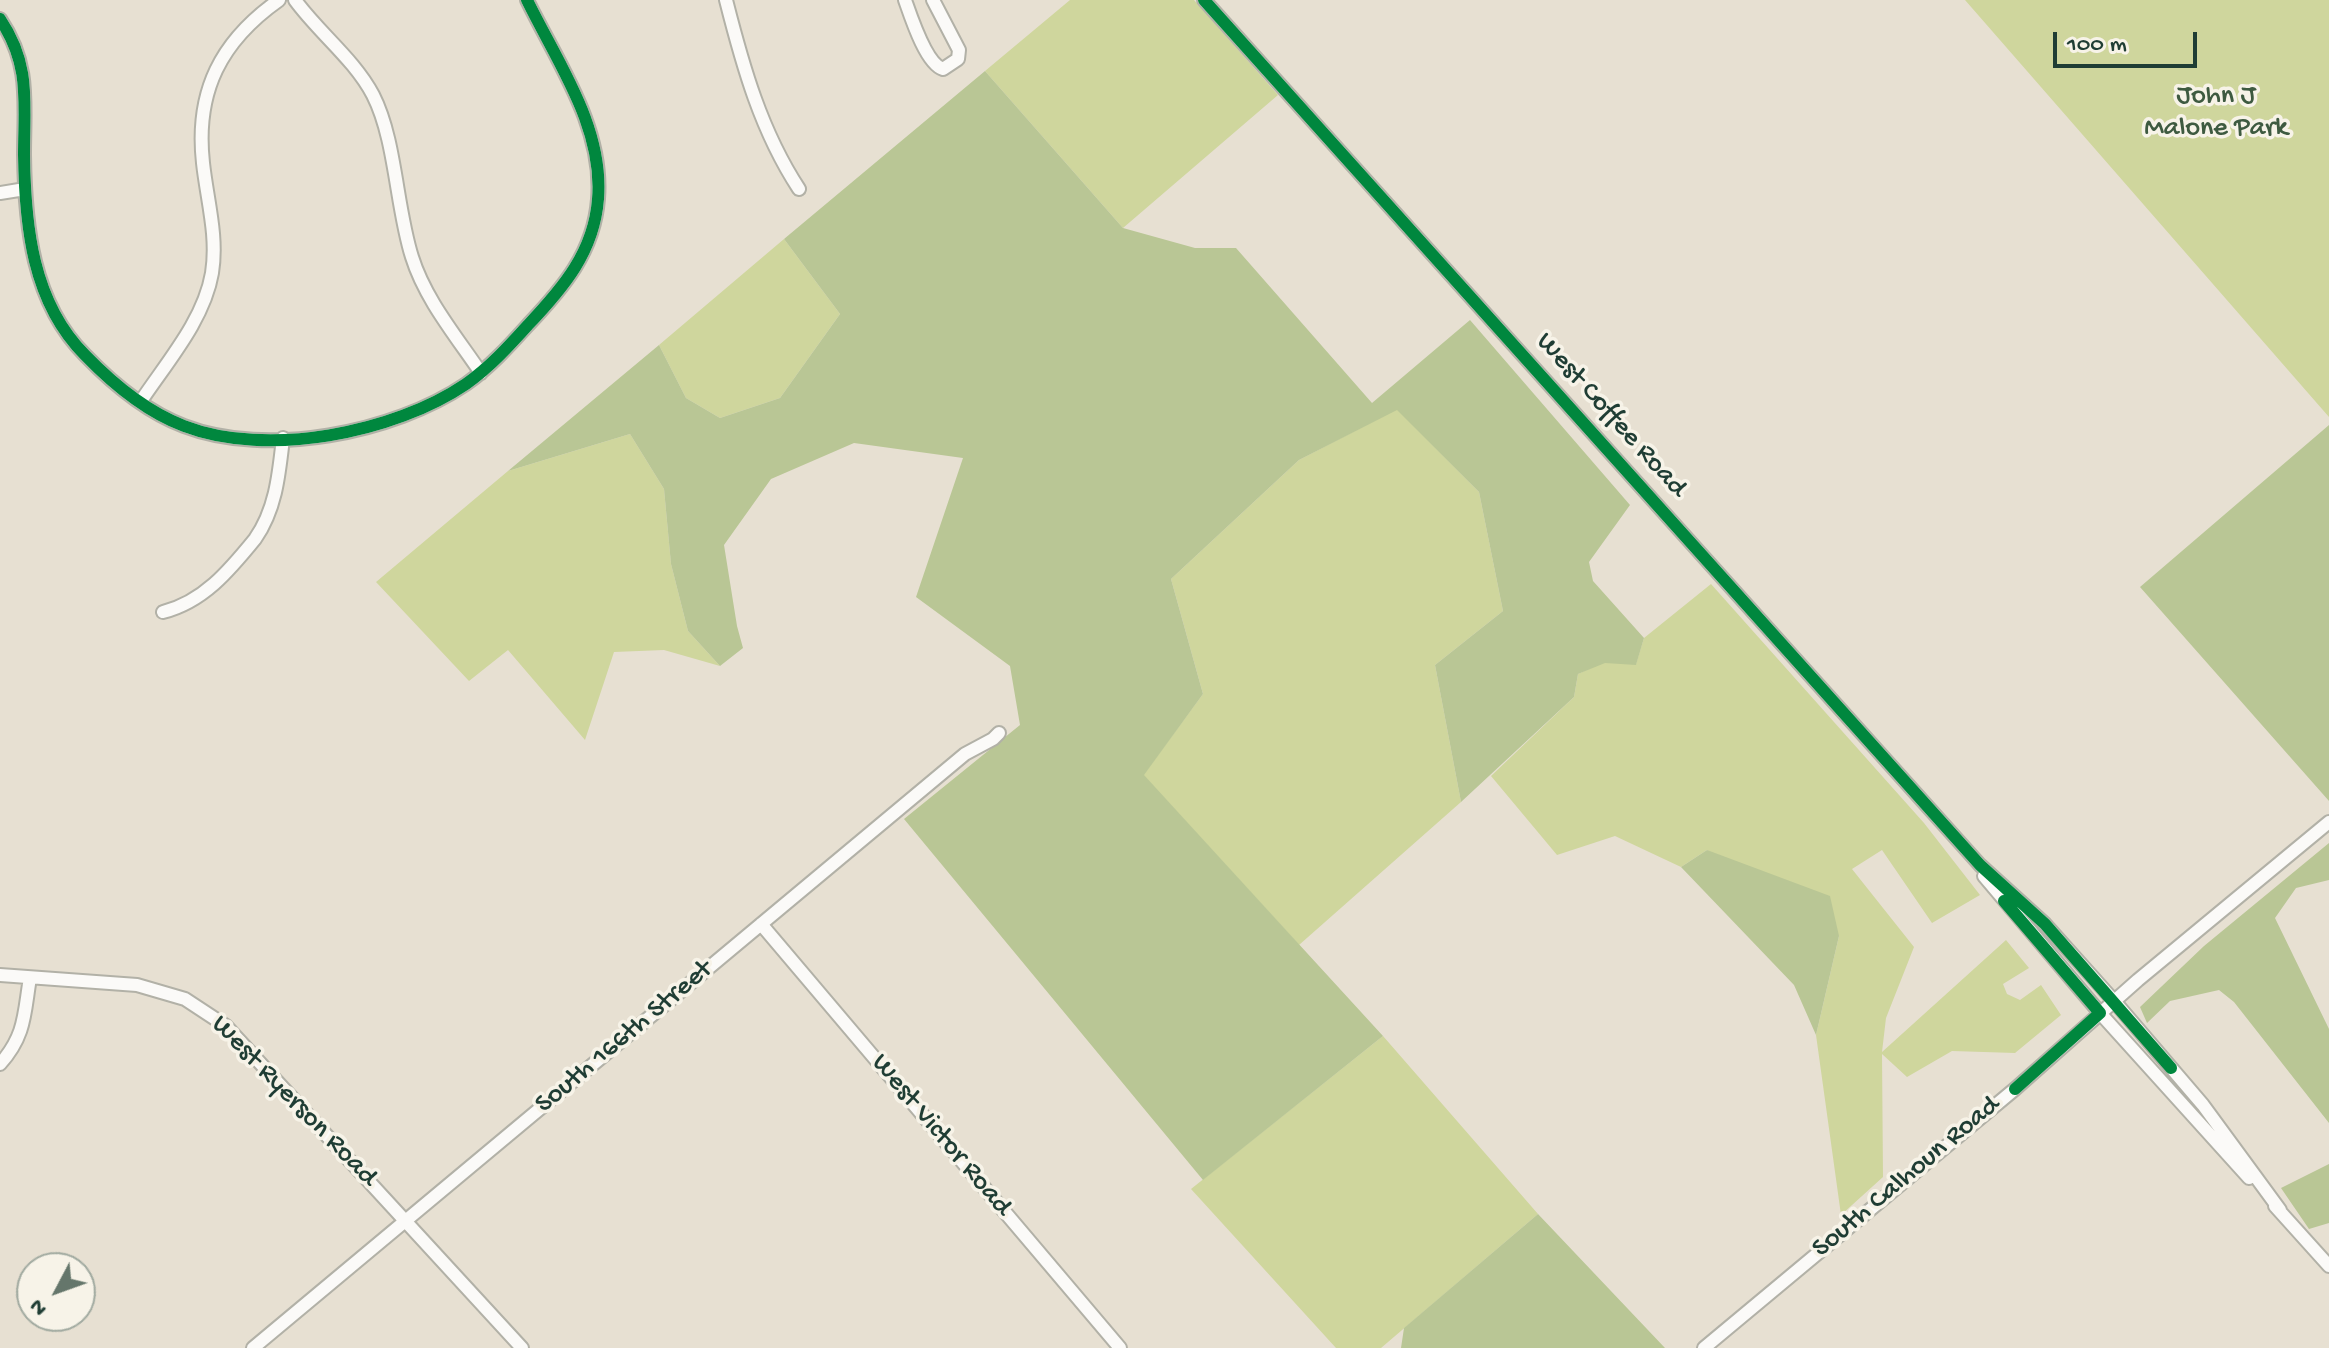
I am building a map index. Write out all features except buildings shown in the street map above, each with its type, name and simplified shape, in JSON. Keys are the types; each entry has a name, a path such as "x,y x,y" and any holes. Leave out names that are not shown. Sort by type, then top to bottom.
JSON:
{"street":[{"path":"141,401 198,313 211,277 212,224 201,142 207,90 230,45 250,22 279,0"},
{"path":"295,0 355,68 373,95 388,144 414,264 430,296 481,373"},
{"path":"0,19 10,33 22,62 25,189 32,253 53,309 83,353 141,401 180,424 204,432 283,438 336,434 377,425 451,393 481,373 549,304 573,274 588,243 598,200 597,166 591,135 576,98 527,0"},
{"path":"726,0 758,109 777,152 799,189"},
{"path":"905,0 923,45 934,64 943,69 958,59 959,50 933,0"},
{"name":"West Coffee Road","path":"1204,0 1980,865 2045,924 2114,1001 2203,1105 2280,1210"},
{"path":"0,193 25,189"},
{"path":"163,612 185,607 201,596 244,553 262,528 274,497 283,438"},
{"name":"South 166th Street","path":"253,1348 965,754 999,733"},
{"name":"South Calhoun Road","path":"1704,1348 2329,822"},
{"name":"West Coffee Road","path":"1980,865 1986,880 2100,1013 2329,1266"},
{"name":"West Victor Road","path":"761,924 1120,1348"},
{"name":"West Ryerson Road","path":"0,975 137,985 200,1007 237,1036 522,1348"},
{"path":"0,1064 13,1047 25,1022 30,978"}],"green space":[{"path":"1070,0 1194,0 1278,95 1123,228 985,71"},
{"name":"John J Malone Park","path":"1965,0 2329,0 2329,417"},
{"path":"985,71 1123,228 1195,248 1236,248 1372,403 1470,320 1630,505 1589,562 1593,581 1644,638 1636,665 1605,663 1578,674 1574,697 1461,802 1435,665 1503,611 1479,492 1397,410 1299,460 1171,579 1203,694 1144,775 1383,1036 1203,1180 904,819 1020,725 1010,666 916,597 963,458 854,443 771,479 724,545 743,648 720,666 688,631 671,564 664,489 630,434 508,471 659,345 686,398 720,418 780,398 840,314 784,239"},
{"path":"784,239 840,314 780,398 720,418 686,398 659,345"},
{"path":"1397,409 1479,492 1503,611 1435,665 1461,802 1299,945 1143,775 1203,694 1171,579 1299,460"},
{"path":"2329,425 2329,801 2140,587"},
{"path":"630,434 664,489 671,564 688,631 720,666 664,650 614,652 585,740 508,650 469,681 376,582 508,471"},
{"path":"1711,584 1924,823 1980,895 1932,923 1882,850 1852,869 1914,947 1886,1018 1882,1052 2006,940 2029,968 2003,984 2007,994 2020,1000 2041,985 2061,1015 2015,1053 1952,1051 1907,1077 1882,1054 1883,1177 1841,1215 1816,1035 1839,936 1707,850 1681,867 1615,836 1557,855 1491,776 1574,697 1578,674 1604,662 1636,664 1644,638"},
{"path":"2329,843 2329,880 2296,888 2275,918 2329,1029 2329,1123 2234,1002 2219,990 2170,1001 2147,1023 2140,1007 2204,946"},
{"path":"1707,850 1830,896 1839,936 1816,1035 1794,985 1681,867"},
{"path":"1383,1036 1538,1214 1381,1348 1336,1348 1191,1189"},
{"path":"2329,1164 2329,1223 2309,1229 2281,1188"},
{"path":"1538,1214 1665,1348 1401,1348 1404,1328"}],"cycle path":[{"path":"0,19 17,52 24,84 26,208 35,261 53,311 67,334 118,386 170,420 217,435 253,440 291,440 367,427 403,416 466,384 499,356 575,268 590,236 598,199 594,146 576,96 527,0"},
{"path":"1204,0 1980,865 2045,924 2171,1068"},
{"path":"2004,901 2100,1013 2015,1089"}]}
